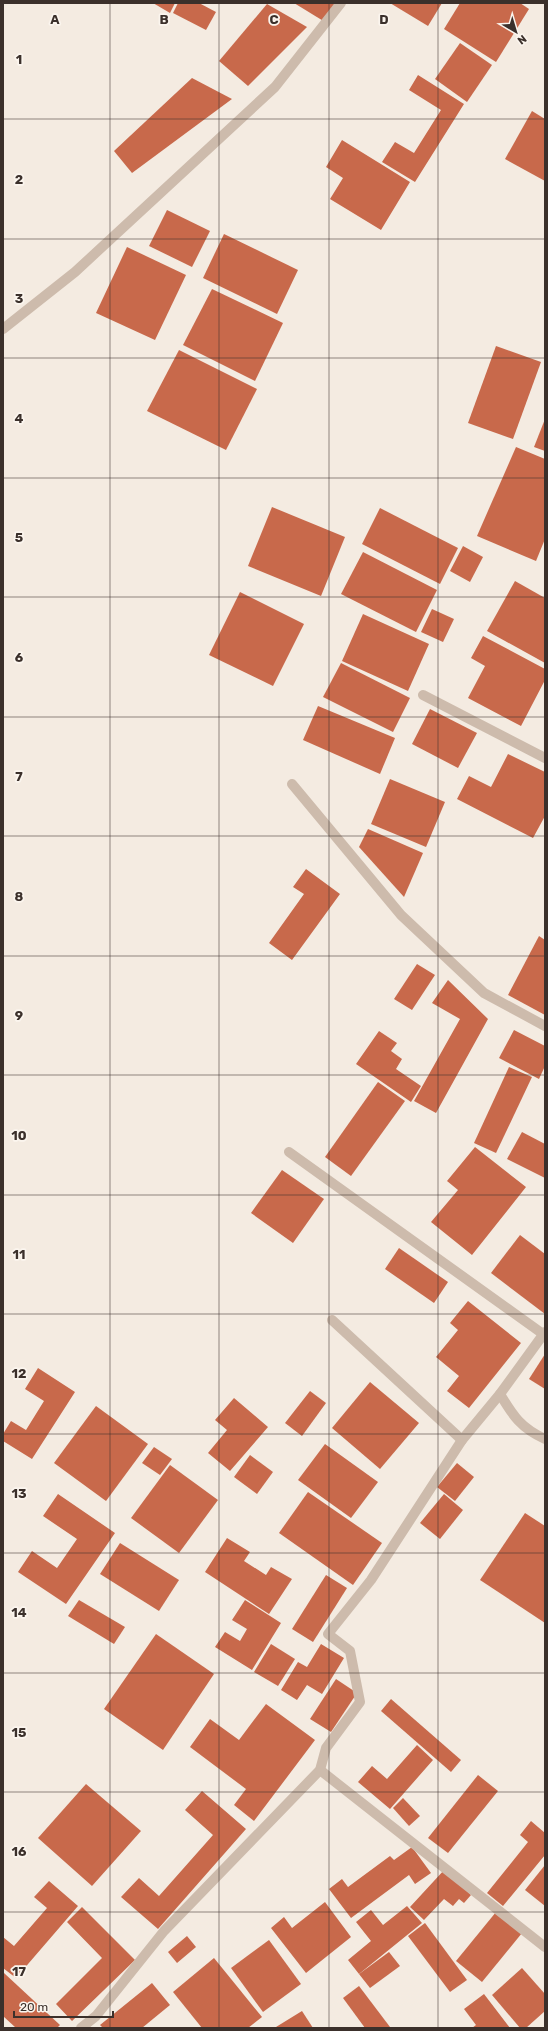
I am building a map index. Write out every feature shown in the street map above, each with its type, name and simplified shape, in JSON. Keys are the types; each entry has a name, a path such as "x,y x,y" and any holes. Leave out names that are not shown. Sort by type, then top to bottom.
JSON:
{"street":[{"path":"3,329 75,272 275,87 341,3"},
{"path":"424,695 545,758"},
{"path":"292,784 401,915 484,993 545,1026"},
{"path":"81,2028 96,2016 164,1931 320,1770 326,1748 360,1702 350,1651 328,1634 371,1580 462,1440 500,1394 544,1333 289,1152"},
{"path":"332,1320 462,1440"},
{"path":"500,1394 514,1418 532,1433 545,1439"},
{"path":"320,1770 545,1947"}],"building":[{"path":"153,3 175,3 170,13"},
{"path":"178,3 199,3 216,12 206,30 173,13"},
{"path":"294,3 336,3 325,22"},
{"path":"390,3 442,3 428,26"},
{"path":"460,3 520,3 529,9 496,62 444,29"},
{"path":"267,4 307,27 248,86 219,61"},
{"path":"460,43 492,65 467,102 435,79"},
{"path":"418,75 464,104 415,182 382,162 395,142 414,153 441,110 409,90"},
{"path":"192,78 232,99 132,173 114,151"},
{"path":"532,111 545,119 545,181 505,159"},
{"path":"342,140 410,182 381,230 330,199 343,178 326,167"},
{"path":"167,210 210,231 192,267 149,246"},
{"path":"224,234 298,270 277,314 203,278"},
{"path":"127,247 186,275 155,340 96,313"},
{"path":"212,289 283,323 255,381 183,345"},
{"path":"496,346 541,362 513,439 468,423"},
{"path":"179,350 257,389 226,450 147,411"},
{"path":"545,419 545,451 534,447"},
{"path":"516,447 545,459 545,539 536,561 477,536"},
{"path":"272,507 345,537 321,596 248,566"},
{"path":"380,508 458,548 440,584 362,544"},
{"path":"463,546 483,557 470,582 450,571"},
{"path":"363,552 437,590 416,632 341,594"},
{"path":"515,581 545,598 545,663 487,631"},
{"path":"240,592 304,624 273,686 209,655"},
{"path":"432,609 454,619 443,642 421,632"},
{"path":"363,614 429,644 408,691 342,661"},
{"path":"483,636 545,669 545,680 521,726 468,698 485,666 471,658"},
{"path":"341,663 410,698 393,732 323,697"},
{"path":"318,706 395,738 380,774 303,740"},
{"path":"430,709 477,733 458,768 412,744"},
{"path":"508,754 545,772 545,816 533,838 457,799 469,776 491,787"},
{"path":"390,779 445,802 426,847 371,824"},
{"path":"368,829 423,853 404,897 359,847"},
{"path":"306,869 340,894 292,960 269,943 304,894 293,887"},
{"path":"539,936 545,940 545,1015 508,995"},
{"path":"417,964 435,975 412,1010 394,999"},
{"path":"448,980 488,1019 436,1113 414,1101 460,1019 432,1003"},
{"path":"514,1030 545,1046 545,1066 539,1079 499,1058"},
{"path":"379,1031 397,1043 391,1051 402,1059 396,1069 421,1086 411,1102 356,1064"},
{"path":"509,1067 532,1077 496,1153 474,1143"},
{"path":"378,1082 405,1101 351,1176 325,1157"},
{"path":"522,1132 545,1144 545,1178 507,1159"},
{"path":"475,1147 526,1187 472,1255 431,1222 458,1190 447,1181"},
{"path":"282,1170 324,1199 293,1243 251,1213"},
{"path":"520,1235 545,1254 545,1314 491,1273"},
{"path":"399,1248 448,1282 434,1303 385,1269"},
{"path":"468,1301 521,1343 469,1408 447,1391 459,1376 436,1357 458,1330 450,1323"},
{"path":"545,1354 545,1389 529,1379"},
{"path":"38,1368 75,1392 32,1459 3,1441 3,1434 11,1421 26,1430 44,1401 25,1389"},
{"path":"370,1382 419,1423 380,1469 332,1428"},
{"path":"310,1391 326,1403 302,1436 285,1423"},
{"path":"234,1398 268,1427 230,1471 208,1453 227,1430 215,1420"},
{"path":"96,1406 148,1444 106,1501 54,1463"},
{"path":"325,1444 378,1482 351,1518 298,1480"},
{"path":"154,1447 172,1459 160,1475 142,1463"},
{"path":"250,1455 273,1472 257,1494 234,1477"},
{"path":"457,1463 474,1477 455,1501 437,1487"},
{"path":"170,1465 218,1500 179,1553 131,1518"},
{"path":"308,1492 382,1543 353,1585 279,1533"},
{"path":"58,1494 115,1533 66,1604 18,1572 32,1551 57,1568 77,1539 43,1516"},
{"path":"444,1494 463,1510 440,1539 420,1523"},
{"path":"525,1513 545,1526 545,1623 480,1580"},
{"path":"227,1538 250,1552 244,1561 266,1575 271,1567 292,1579 269,1614 205,1572"},
{"path":"120,1543 179,1580 159,1611 100,1574"},
{"path":"326,1575 347,1588 313,1642 292,1629"},
{"path":"79,1600 125,1627 114,1644 68,1616"},
{"path":"245,1600 281,1623 252,1670 215,1647 225,1632 240,1641 247,1629 232,1620"},
{"path":"156,1634 214,1674 163,1750 104,1709"},
{"path":"271,1644 295,1659 278,1686 254,1672"},
{"path":"321,1644 344,1658 322,1694 307,1685 297,1700 281,1690 298,1662 307,1667"},
{"path":"336,1679 357,1693 331,1732 310,1719"},
{"path":"391,1699 461,1760 451,1772 381,1711"},
{"path":"266,1704 315,1740 254,1821 234,1805 246,1789 190,1747 210,1719 239,1740"},
{"path":"417,1745 433,1760 390,1809 358,1782 372,1766 387,1779"},
{"path":"478,1775 498,1791 448,1853 428,1838"},
{"path":"86,1784 141,1831 92,1886 38,1838"},
{"path":"202,1791 246,1829 158,1929 121,1897 139,1878 159,1896 213,1835 185,1810"},
{"path":"403,1798 420,1816 409,1826 393,1808"},
{"path":"531,1821 545,1833 545,1855 503,1906 487,1893 528,1842 520,1835"},
{"path":"412,1847 431,1873 415,1884 409,1875 351,1918 329,1889 342,1879 348,1887 390,1856 394,1860"},
{"path":"545,1865 545,1906 525,1890"},
{"path":"445,1869 471,1895 464,1903 459,1899 453,1906 444,1899 424,1920 410,1907"},
{"path":"49,1881 78,1906 16,1978 3,1968 3,1937 14,1946 47,1908 34,1897"},
{"path":"325,1902 351,1937 306,1973 271,1928 284,1917 292,1928"},
{"path":"407,1906 422,1923 359,1974 348,1960 371,1941 356,1922 371,1910 383,1925"},
{"path":"82,1907 135,1960 72,2021 56,2004 102,1958 67,1922"},
{"path":"496,1912 522,1933 482,1982 456,1961"},
{"path":"425,1923 467,1980 450,1992 408,1936"},
{"path":"187,1936 196,1947 177,1963 168,1952"},
{"path":"269,1940 301,1984 263,2012 231,1968"},
{"path":"389,1952 400,1966 370,1988 359,1974"},
{"path":"214,1958 262,2017 248,2028 202,2028 173,1992"},
{"path":"522,1968 545,1994 545,2011 526,2028 520,2028 492,1995"},
{"path":"4,1973 60,2025 57,2028 16,2028 3,2016"},
{"path":"152,1983 170,2005 142,2028 103,2028 100,2025"},
{"path":"359,1986 390,2027 389,2028 365,2028 343,1998"},
{"path":"484,1994 510,2028 472,2028 476,2025 464,2009"},
{"path":"302,2011 313,2028 276,2027"}]}
